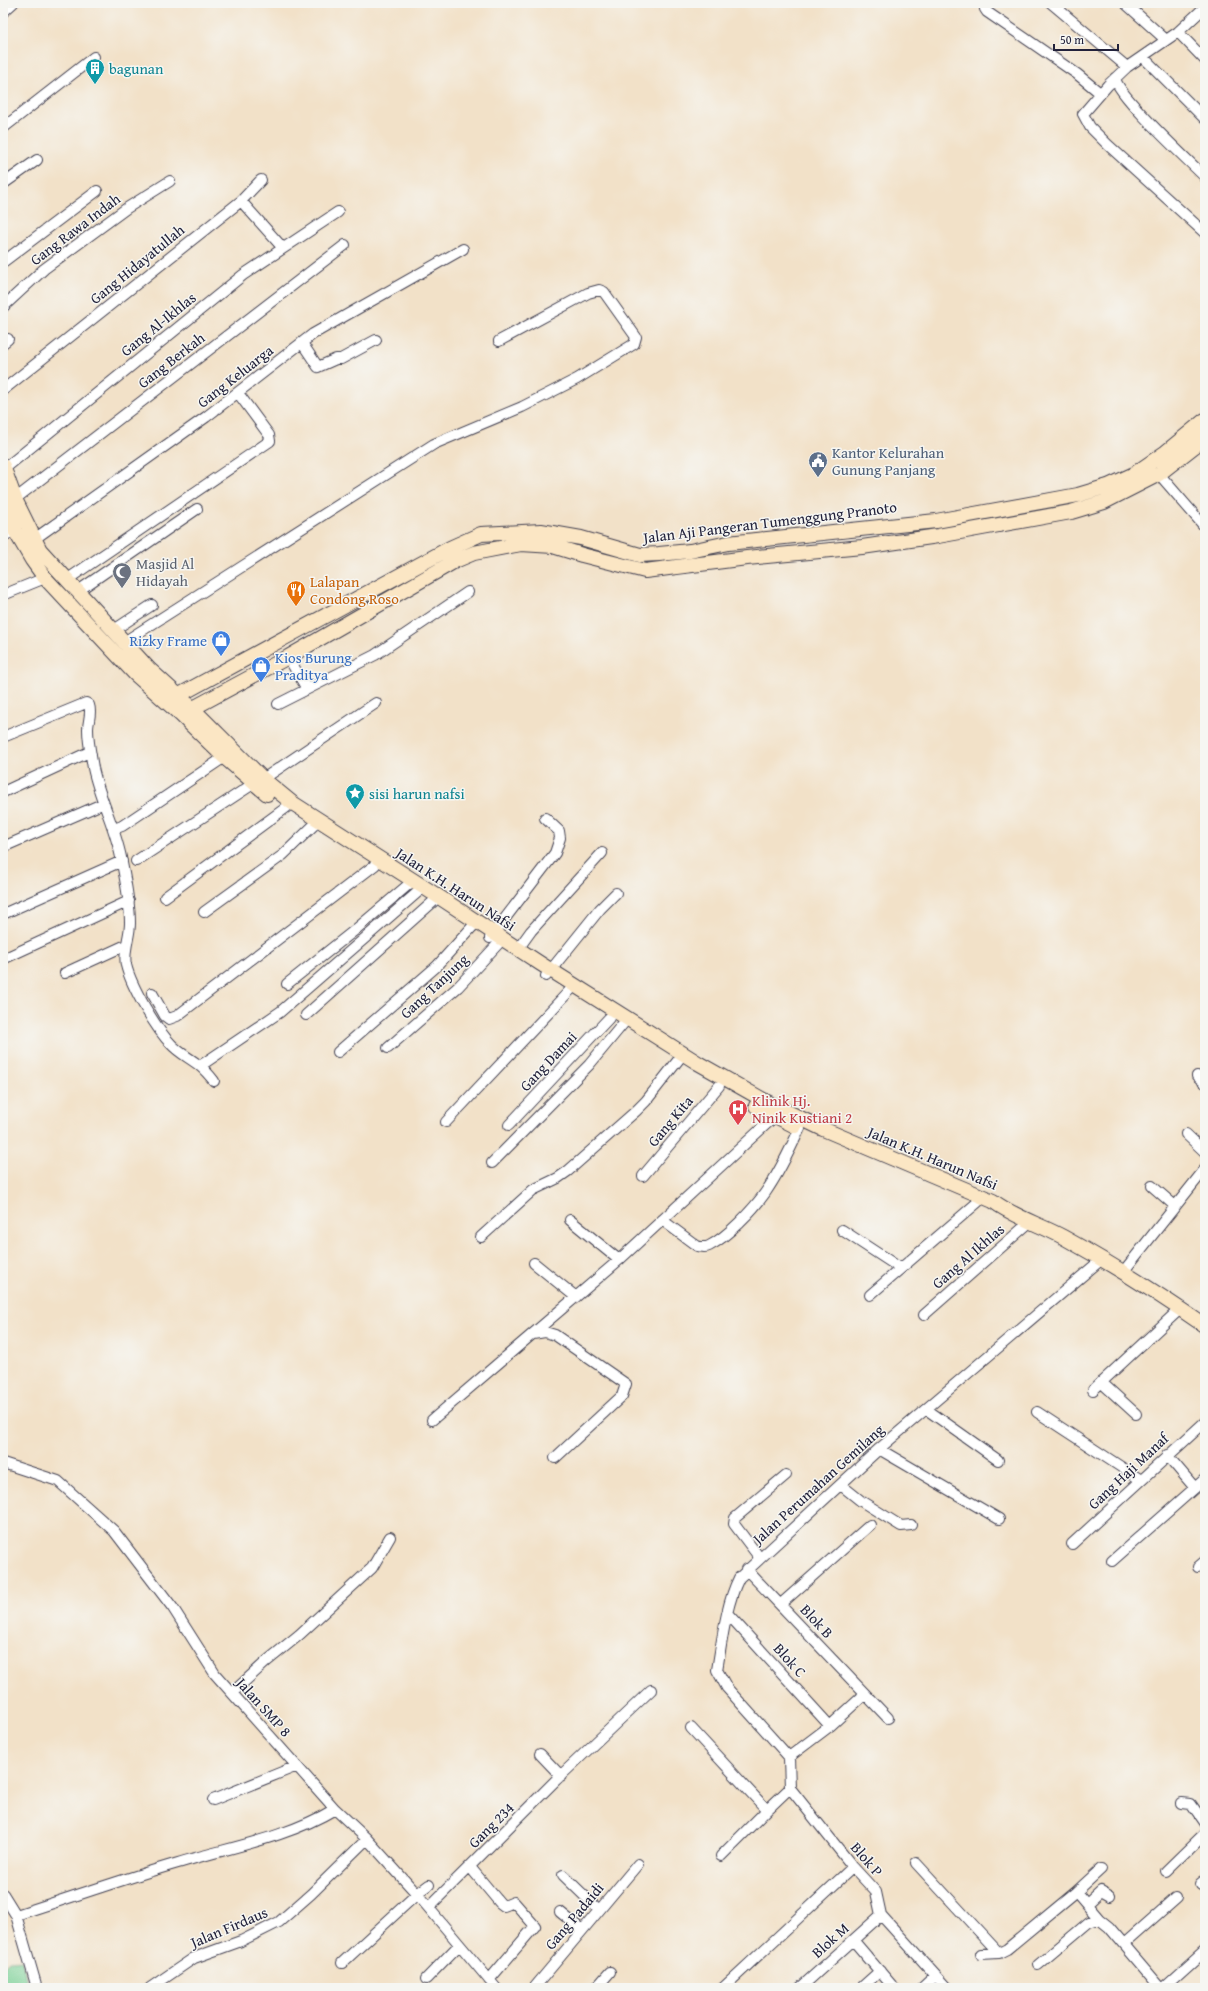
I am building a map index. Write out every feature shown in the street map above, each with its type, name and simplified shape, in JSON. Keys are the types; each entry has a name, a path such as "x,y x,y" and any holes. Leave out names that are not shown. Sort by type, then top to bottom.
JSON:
{"main road":[{"name":"Jalan Aji Pangeran Tumenggung Pranoto","path":"166,702 450,548 481,534 541,531 581,538 640,555 690,551 728,543 936,520 1078,495 1108,486 1134,474 1166,452 1205,420"},
{"path":"187,711 288,657 455,561 474,553 521,544 553,546 582,556 645,571 747,558 848,549 938,536 1071,512 1104,502 1159,474 1205,438"},
{"name":"Jalan K.H. Harun Nafsi","path":"4,467 9,499 9,534 32,560 45,578 135,674 166,702 187,711"},
{"name":"Jalan K.H. Harun Nafsi","path":"9,499 40,550 149,669 179,695 187,711 229,754 286,808 494,938 680,1058 719,1086 774,1117 800,1128 821,1133 993,1201 1002,1208"},
{"path":"936,520 938,536"},
{"name":"Jalan K.H. Harun Nafsi","path":"258,781 291,802 434,901 473,926 518,949 548,973"},
{"name":"Jalan K.H. Harun Nafsi","path":"572,989 609,1018 624,1023"},
{"name":"Jalan K.H. Harun Nafsi","path":"680,1058 767,1102 821,1133 978,1202 1002,1208 1032,1221 1123,1272 1205,1326"}],"street":[{"path":"3,12 13,3"},
{"path":"988,3 985,9 987,12 1077,74 1100,93"},
{"path":"1051,3 1128,67"},
{"path":"1131,5 1166,40"},
{"path":"1205,7 1178,32 1128,67 1115,78 1100,93 1083,114 1090,127 1108,146 1205,233"},
{"path":"1178,32 1205,60"},
{"path":"3,128 94,57"},
{"path":"1143,57 1205,119"},
{"path":"1115,78 1116,84 1129,100 1205,177"},
{"path":"3,184 36,160"},
{"name":"Gang Hidayatullah","path":"3,390 241,201 261,180"},
{"name":"Gang Rawa Indah","path":"3,307 44,269 127,208 170,181"},
{"path":"3,262 97,191"},
{"path":"241,201 282,247"},
{"name":"Gang Al-Ikhlas","path":"4,467 242,275 282,247 315,228 338,212"},
{"name":"Gang Berkah","path":"9,499 344,245"},
{"name":"Gang Keluarga","path":"34,540 238,393 313,334 463,249"},
{"path":"124,642 434,444 522,406 578,379 634,344 636,337 604,292 599,290 588,293 499,341"},
{"path":"302,343 318,367 336,359 341,359 376,340"},
{"path":"68,579 270,441 269,435 238,393"},
{"path":"1159,474 1205,527"},
{"path":"78,591 198,509"},
{"path":"3,595 45,578"},
{"path":"278,704 375,654 468,592"},
{"path":"114,630 152,605"},
{"path":"288,657 307,689"},
{"path":"3,737 86,703 89,705 91,709 88,727 91,754 102,804 117,827 129,901 130,924 126,945 126,965 132,980 157,1026 170,1044 200,1066 214,1081"},
{"path":"136,861 376,703"},
{"path":"3,792 87,753 91,754"},
{"path":"117,827 229,754"},
{"path":"3,847 102,804"},
{"path":"165,897 286,808"},
{"name":"Gang Tanjung","path":"388,1048 458,986 533,883 558,846 559,831 545,818"},
{"path":"204,912 283,854 313,826"},
{"path":"518,949 549,910 602,853"},
{"path":"3,914 122,861"},
{"path":"152,993 165,1016 169,1019 177,1016 375,865"},
{"path":"287,984 412,886"},
{"path":"200,1066 280,1012 412,886"},
{"path":"548,973 600,909 616,893"},
{"path":"3,959 129,901"},
{"path":"306,1015 434,901"},
{"path":"338,1052 437,966 473,926"},
{"path":"65,972 126,945"},
{"path":"446,1122 572,989"},
{"name":"Gang Damai","path":"509,1125 609,1018"},
{"path":"492,1163 589,1066 624,1023"},
{"path":"481,1238 533,1190 558,1178 568,1171 636,1111 646,1101 680,1058"},
{"name":"Gang Kita","path":"643,1176 719,1086"},
{"path":"432,1420 619,1260 774,1117"},
{"path":"662,1220 678,1234 697,1246 703,1248 709,1246 730,1230 764,1193 787,1156 800,1128"},
{"path":"1186,1134 1205,1152"},
{"path":"1123,1272 1205,1169"},
{"path":"1152,1186 1175,1206"},
{"path":"870,1295 978,1202"},
{"path":"570,1220 619,1260"},
{"name":"Gang Al Ikhlas","path":"924,1315 1032,1221"},
{"path":"842,1230 900,1268"},
{"name":"Jalan Perumahan Gemilang","path":"789,1757 726,1688 718,1675 717,1670 735,1586 746,1569 879,1449 1102,1260"},
{"path":"534,1263 576,1297"},
{"path":"1093,1390 1180,1309"},
{"path":"532,1334 545,1332 555,1335 626,1384 626,1390 622,1396 555,1458"},
{"path":"1101,1382 1136,1414"},
{"path":"926,1409 998,1460"},
{"path":"1038,1412 1141,1480"},
{"name":"Gang Haji Manaf","path":"1072,1544 1166,1455 1205,1422"},
{"path":"879,1449 999,1519"},
{"path":"1166,1455 1195,1488"},
{"name":"Jalan SMP 8","path":"3,1463 58,1481 114,1531 173,1608 215,1674 334,1809 367,1839 429,1907 496,1988"},
{"path":"759,1557 737,1530 734,1524 735,1518 786,1475"},
{"path":"1112,1561 1205,1479"},
{"path":"836,1489 861,1501 901,1526 911,1525"},
{"path":"781,1604 870,1525"},
{"path":"232,1693 267,1660 299,1635 372,1568 390,1537"},
{"name":"Blok B","path":"746,1569 781,1604 864,1695 888,1718"},
{"name":"Blok C","path":"728,1614 830,1726"},
{"name":"Gang 234","path":"429,1907 561,1776 651,1690"},
{"path":"721,1856 790,1788 789,1757 830,1726 864,1695"},
{"path":"691,1728 767,1810"},
{"path":"540,1754 561,1776"},
{"path":"213,1800 297,1766"},
{"name":"Blok P","path":"790,1788 853,1867 876,1892 881,1915 947,1988"},
{"path":"1182,1803 1191,1804 1205,1824"},
{"path":"16,1915 177,1863 290,1831 315,1821 334,1809"},
{"path":"1166,1871 1205,1833"},
{"name":"Jalan Firdaus","path":"150,1988 194,1958 241,1941 279,1922 311,1894 367,1839"},
{"path":"916,1863 999,1953"},
{"name":"Gang Padaidi","path":"534,1988 638,1864"},
{"path":"470,1867 500,1903 504,1906 512,1901 516,1903 534,1924 535,1928 489,1980"},
{"path":"723,1988 779,1934 853,1867"},
{"path":"981,1954 999,1953 1008,1949 1101,1869"},
{"path":"563,1875 599,1910"},
{"path":"342,1963 417,1894 429,1885"},
{"path":"1087,1904 1101,1891 1110,1896"},
{"path":"1076,1892 1099,1919 1105,1922 1162,1988 1205,1951"},
{"path":"3,1894 16,1915 37,1988"},
{"path":"1124,1944 1176,1898"},
{"path":"560,1912 582,1930"},
{"name":"Blok M","path":"800,1988 881,1915"},
{"path":"1038,1965 1089,1922 1099,1919"},
{"path":"853,1940 894,1988"},
{"path":"426,1979 459,1945"},
{"path":"861,1988 880,1971"},
{"path":"596,1988 610,1972"},
{"path":"922,1988 935,1976"}],"green space":[{"path":"22,1960 28,1988 3,1988 3,1967 9,1961"}],"place":[{"name":"bagunan","path":"95,85"},
{"name":"Kantor Kelurahan Gunung Panjang","path":"818,478"},
{"name":"Masjid Al Hidayah","path":"122,589"},
{"name":"Lalapan Condong Roso","path":"296,607"},
{"name":"Rizky Frame","path":"221,657"},
{"name":"Kios Burung Praditya","path":"261,683"},
{"name":"sisi harun nafsi","path":"355,810"},
{"name":"Klinik Hj. Ninik Kustiani 2","path":"738,1126"}]}
